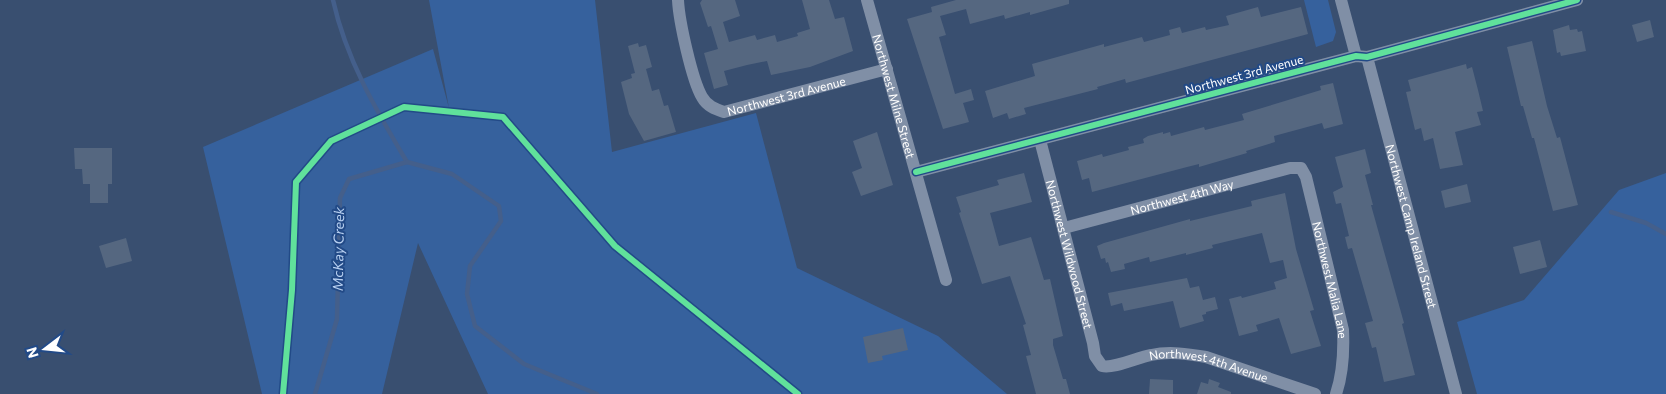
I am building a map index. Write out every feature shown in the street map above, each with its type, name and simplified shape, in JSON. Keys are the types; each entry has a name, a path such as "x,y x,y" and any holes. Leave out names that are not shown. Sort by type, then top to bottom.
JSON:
{"street":[{"name":"Northwest 3rd Avenue","path":"678,0 678,16 697,86 703,99 711,107 724,112 887,69"},
{"name":"Northwest Milne Street","path":"868,0 946,280"},
{"name":"Northwest Camp Ireland Street","path":"1341,0 1362,57 1456,394"},
{"name":"Northwest 3rd Avenue","path":"916,172 1576,0"},
{"name":"Northwest Wildwood Street","path":"1040,140 1093,343 1094,356 1102,366"},
{"name":"Northwest 4th Way","path":"1064,228 1290,168 1301,168"},
{"name":"Northwest Malia Lane","path":"1301,168 1306,177 1343,330 1344,353 1341,379 1336,394"},
{"name":"Northwest 4th Avenue","path":"1102,366 1112,366 1154,354 1189,354 1206,357 1315,394"}],"shaded area":[{"path":"429,0 595,0 612,152 756,113 797,268 938,336 1007,394 488,394 418,243 382,394 262,394 203,147 433,49 449,108"},
{"path":"1304,0 1328,0 1336,32 1333,41 1316,47"},
{"path":"1666,173 1666,394 1477,394 1457,322 1524,300 1619,190"}],"building":[{"path":"702,0 735,0 740,16 723,22 729,42 755,35 757,40 775,35 777,42 798,36 797,33 810,29 802,0 829,0 835,19 844,17 853,51 810,67 771,75 767,61 724,71 728,85 714,89 704,53 718,49 711,26 708,27 700,3"},
{"path":"956,0 1069,0 1069,4 1030,15 1030,12 1005,19 1004,15 970,24 966,9 940,16 946,35 939,37 955,94 971,89 974,100 963,103 969,122 943,129 907,19 932,12 931,7"},
{"path":"1258,7 1261,17 1301,7 1308,34 1126,83 1125,79 1097,87 1098,89 1024,108 1026,114 1009,119 1007,113 993,118 985,91 1035,76 1032,64 1104,44 1104,47 1142,37 1144,42 1170,35 1169,30 1180,27 1182,33 1205,27 1206,30 1229,25 1226,16"},
{"path":"1650,20 1654,37 1637,42 1632,25"},
{"path":"1569,25 1570,30 1577,29 1578,32 1582,31 1586,51 1561,56 1560,52 1557,53 1553,30"},
{"path":"1532,41 1547,106 1557,138 1560,137 1578,205 1553,211 1534,138 1532,138 1523,106 1521,106 1507,47"},
{"path":"638,43 639,47 646,45 652,67 646,69 652,91 659,89 664,106 668,105 676,132 644,141 629,114 621,82 632,78 631,74 635,73 628,46"},
{"path":"1466,64 1467,69 1472,67 1478,90 1483,111 1477,112 1481,125 1455,132 1463,165 1440,169 1433,138 1424,141 1421,128 1415,130 1406,92 1411,91 1408,80"},
{"path":"1333,83 1343,124 1324,129 1322,123 1274,136 1275,142 1246,151 1247,153 1199,167 1199,164 1092,192 1089,178 1082,180 1077,161 1102,154 1103,157 1129,150 1128,147 1144,143 1143,139 1148,136 1163,132 1163,134 1170,132 1171,136 1204,127 1205,130 1244,120 1242,114 1321,90 1320,86"},
{"path":"877,132 893,185 861,196 852,172 862,168 853,141"},
{"path":"74,148 112,148 112,184 108,184 108,203 90,203 90,184 83,184 82,169 75,169"},
{"path":"1365,149 1371,173 1365,175 1373,205 1371,205 1404,323 1402,324 1415,375 1384,382 1376,347 1372,348 1365,323 1373,321 1352,248 1348,249 1345,237 1349,236 1341,203 1336,204 1333,192 1343,187 1335,157"},
{"path":"1024,173 1032,202 990,213 999,246 1031,237 1044,280 1050,279 1063,336 1053,339 1053,345 1063,379 1066,379 1070,394 1036,394 1026,356 1031,355 1023,325 1026,324 1010,276 982,284 959,213 961,212 956,197 999,185 997,180"},
{"path":"1467,184 1471,202 1445,208 1441,191"},
{"path":"1285,193 1296,249 1314,310 1310,311 1321,346 1291,354 1279,318 1256,325 1258,331 1239,336 1229,299 1241,296 1242,298 1276,289 1274,282 1287,278 1283,260 1270,263 1262,233 1212,245 1213,248 1186,255 1186,253 1150,262 1149,257 1124,264 1125,269 1111,272 1105,258 1101,259 1097,246 1104,243 1190,219 1190,221 1252,206 1251,201"},
{"path":"126,238 132,261 106,268 99,246"},
{"path":"1540,240 1547,267 1520,274 1513,247"},
{"path":"1187,278 1190,288 1199,286 1203,300 1215,297 1218,309 1202,315 1204,321 1180,328 1173,301 1124,311 1122,303 1111,306 1108,293"},
{"path":"903,328 908,350 882,356 883,360 868,363 863,337"},
{"path":"1150,379 1173,380 1173,394 1149,394"},
{"path":"1209,379 1220,383 1218,387 1231,392 1231,394 1197,394 1201,382 1208,384"}],"waterway":[{"path":"333,0 346,43 363,84 407,162"},
{"name":"McKay Creek","path":"315,394 337,319 340,198 349,179 407,162 452,174 499,206 501,221 470,266 467,294 475,326 524,364 597,394"},
{"path":"1611,212 1646,223 1666,234"}],"cycle path":[{"path":"916,172 1356,56 1367,57 1577,0"},
{"path":"283,394 292,290 296,182 331,141 404,107 503,117 615,246 798,394"}]}
